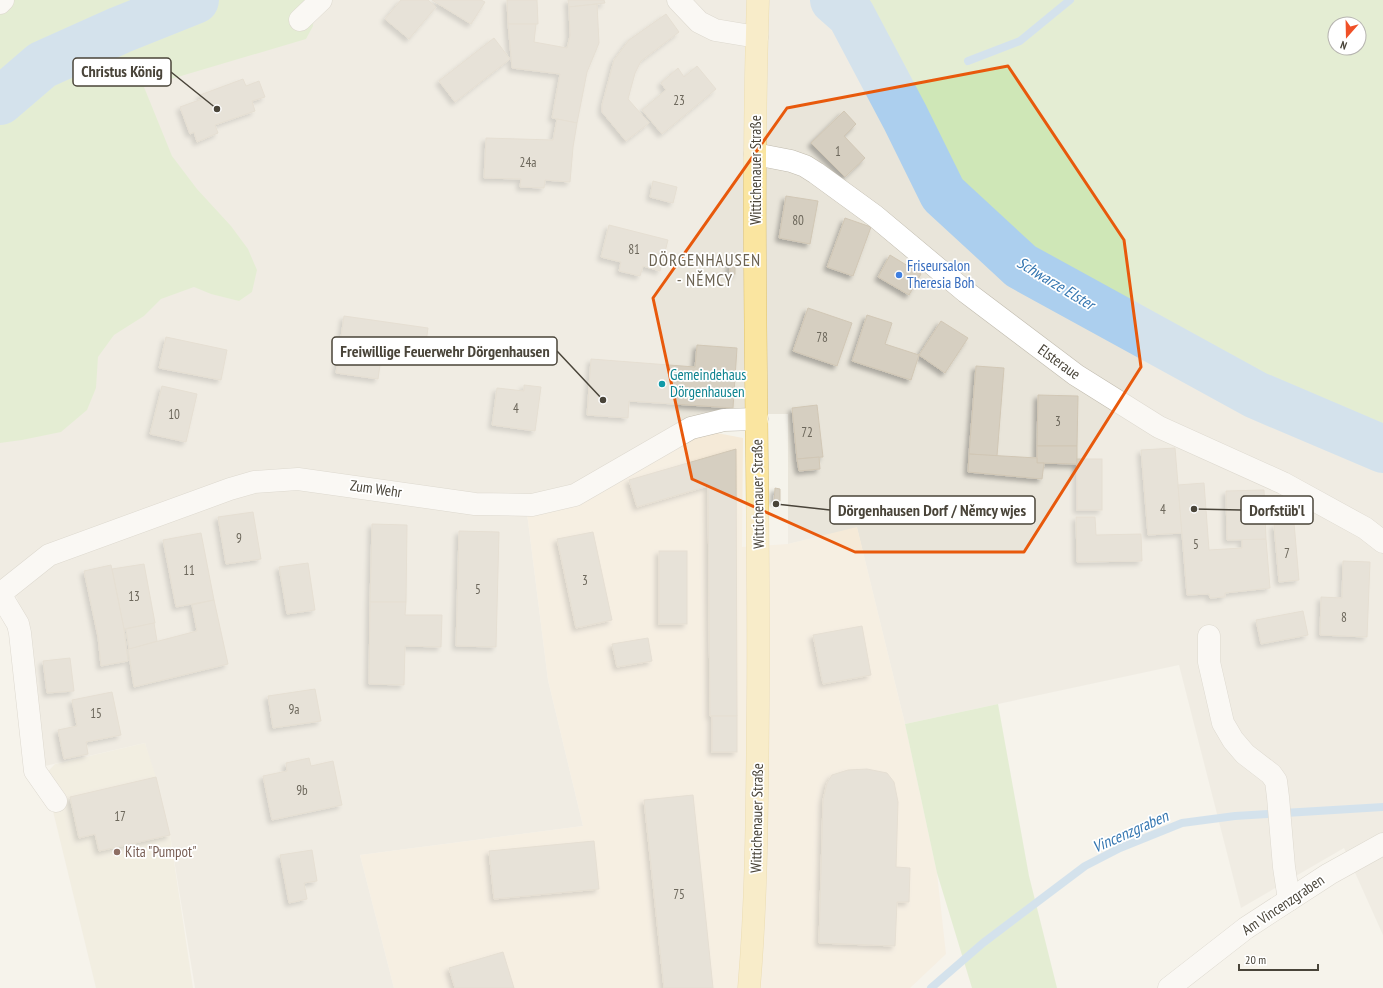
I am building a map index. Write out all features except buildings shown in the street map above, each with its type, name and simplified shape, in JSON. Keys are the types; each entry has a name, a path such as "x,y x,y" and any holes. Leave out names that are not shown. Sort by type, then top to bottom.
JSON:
{"main road":[{"name":"Wittichenauer Straße","path":"749,988 757,854 759,607 755,154 758,0"}],"street":[{"path":"0,3 3,0"},
{"path":"300,20 321,0"},
{"path":"678,0 698,22 715,30 757,38"},
{"name":"Elsteraue","path":"755,154 791,161 816,173 875,216 966,292 1076,375 1159,427 1283,483 1364,528 1383,542"},
{"name":"Zum Wehr","path":"0,594 49,555 230,489 254,482 298,479 475,504 532,505 575,495 691,428 724,420 757,419"},
{"path":"0,594 18,624 20,632 35,771 56,801"},
{"path":"1209,636 1209,662 1223,723 1233,740 1245,754 1271,774 1276,782 1284,866 1289,900"},
{"name":"Am Vincenzgraben","path":"1169,988 1246,928 1328,874 1383,844"}],"highlighted area":[{"path":"1008,66 1124,240 1141,367 1024,552 855,552 692,479 653,298 787,108"}],"shaded area":[{"path":"0,0 834,0 851,15 943,194 1021,265 1256,395 1383,449 1383,935 1344,848 1241,908 1179,665 905,724 857,528 788,544 788,414 725,414 640,458 526,505 548,680 583,826 360,855 394,988 195,988 170,835 145,743 45,766 29,626 8,578 0,584"},
{"path":"691,428 743,438 742,547 788,544 857,527 905,724 937,873 946,954 910,988 394,988 360,855 583,826 548,680 526,505 532,505"},
{"name":"Kita \"Pumpot\"","path":"145,743 156,777 170,835 193,988 96,988 51,803 40,780 55,764"}],"green space":[{"path":"0,0 306,0 314,7 313,26 306,39 144,87 172,156 197,189 231,226 248,249 257,270 252,292 239,301 211,294 194,287 161,299 144,316 114,335 98,357 96,388 87,410 61,432 0,443"},
{"path":"834,0 1383,0 1383,449 1256,395 1021,265 943,194 905,117 851,15"},
{"path":"998,704 1029,876 1057,988 972,988 937,873 905,724"}],"waterway":[{"name":"Schwarze Elster","path":"0,101 42,65 120,30 195,0"},
{"name":"Schwarze Elster","path":"834,0 851,15 905,117 943,194 1021,266 1256,395 1383,449"},
{"path":"968,61 1020,41 1070,0"},
{"name":"Vincenzgraben","path":"931,988 983,943 1085,866 1120,848 1182,823 1235,816 1383,807"}],"place":[{"name":"Christus König","path":"217,109"},
{"name":"Friseursalon Theresia Boh","path":"899,275"},
{"name":"Gemeindehaus Dörgenhausen","path":"662,384"},
{"name":"Freiwillige Feuerwehr Dörgenhausen","path":"603,400"},
{"name":"Dörgenhausen Dorf / Němcy wjes","path":"776,504"},
{"name":"Dorfstüb'l","path":"1194,509"},
{"name":"Kita \"Pumpot\"","path":"117,852"}],"district":[{"name":"DÖRGENHAUSEN - NĚMCY","path":"705,270"}]}
